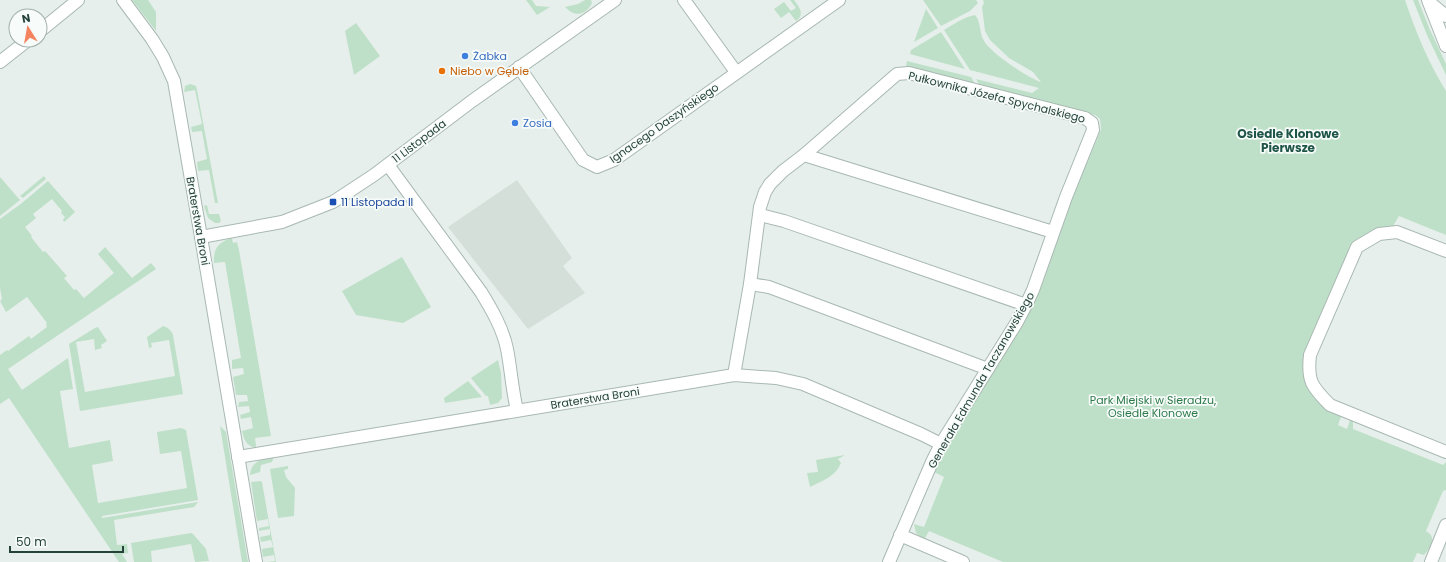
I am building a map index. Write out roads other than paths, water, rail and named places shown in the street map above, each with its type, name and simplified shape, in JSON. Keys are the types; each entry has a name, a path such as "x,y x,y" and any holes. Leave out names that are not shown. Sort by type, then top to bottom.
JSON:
{"street":[{"path":"48,24 78,0"},
{"name":"Braterstwa Broni","path":"123,0 152,39 163,57 174,81 202,237 256,562"},
{"name":"11 Listopada","path":"202,237 278,223 306,214 333,202 388,165 417,142 615,0"},
{"path":"684,0 736,72"},
{"name":"Ignacego Daszyńskiego","path":"519,68 583,160 598,167 614,160 839,0"},
{"path":"1428,1 1446,16"},
{"path":"1428,1 1446,46"},
{"path":"0,62 18,48"},
{"name":"Pułkownika Józefa Spychalskiego","path":"734,375 750,284 762,199 770,184 897,74 905,72 935,79 1085,118 1092,123 1093,130"},
{"name":"Generała Edmunda Taczanowskiego","path":"888,562 941,444 1026,305 1093,130"},
{"path":"804,155 1053,232"},
{"path":"388,165 481,292 491,308 507,348 513,393 517,410"},
{"path":"760,215 784,221 1026,305"},
{"path":"1446,251 1397,232 1379,234 1357,246 1310,355 1309,368 1315,391 1330,405 1446,452"},
{"path":"750,284 769,287 988,369"},
{"name":"Braterstwa Broni","path":"238,457 734,375 776,378 803,384 941,444"},
{"path":"1431,562 1446,525"},
{"path":"900,535 964,562"}],"place":[{"name":"Żabka","path":"465,56"},
{"name":"Niebo w Gębie","path":"442,71"},
{"name":"Zosia","path":"515,123"},
{"name":"11 Listopada II","path":"333,202"}],"district":[{"name":"Osiedle Klonowe Pierwsze","path":"1288,141"}],"park label":[{"name":"Park Miejski w Sieradzu, Osiedle Klonowe","path":"1153,406"}]}
